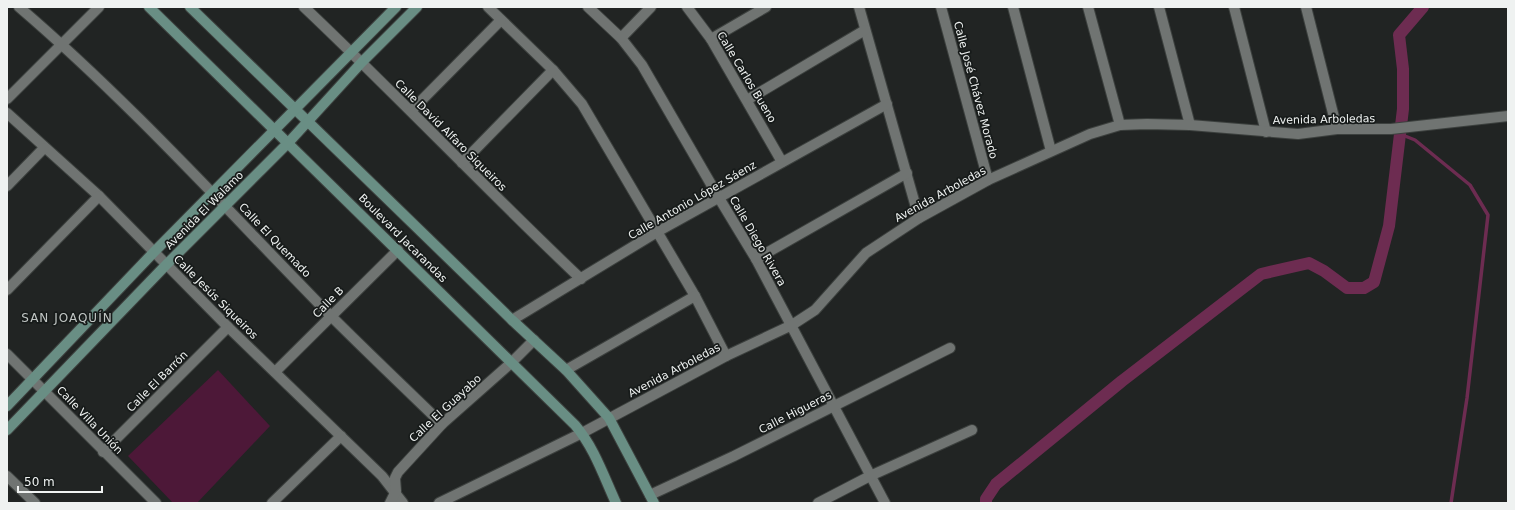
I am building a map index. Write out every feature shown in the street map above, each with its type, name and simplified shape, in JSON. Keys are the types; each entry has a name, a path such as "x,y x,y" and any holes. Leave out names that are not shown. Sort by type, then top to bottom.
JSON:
{"main road":[{"name":"Boulevard Jacarandas","path":"149,7 289,142 582,433 595,457 616,503"},
{"name":"Boulevard Jacarandas","path":"190,7 294,110 566,370 609,418 652,499"},
{"name":"Avenida El Walamo","path":"7,406 154,252 396,7"},
{"name":"Avenida El Walamo","path":"7,430 166,265 308,123 362,62 417,7"}],"street":[{"name":"Calle El Quemado","path":"19,7 62,43 213,193 331,315 442,424"},
{"path":"7,100 99,7"},
{"name":"Calle David Alfaro Siqueiros","path":"304,7 352,52 462,163 581,279"},
{"path":"488,7 553,70 582,104 695,296 726,356"},
{"name":"Calle Diego Rivera","path":"588,7 621,38 642,65 756,259 885,503"},
{"path":"621,38 651,7"},
{"name":"Calle Carlos Bueno","path":"687,7 710,39 782,162"},
{"path":"710,39 766,7"},
{"path":"860,7 864,30 907,173 918,218"},
{"name":"Calle José Chávez Morado","path":"941,7 988,180"},
{"path":"1013,7 1052,151"},
{"path":"1088,7 1120,125"},
{"path":"1159,7 1190,125"},
{"path":"1234,7 1266,132"},
{"path":"1306,7 1337,130"},
{"path":"411,111 501,20"},
{"path":"747,100 864,30"},
{"path":"462,163 553,70"},
{"name":"Calle Antonio López Sáenz","path":"512,320 658,232 887,104"},
{"name":"Calle Jesús Siqueiros","path":"7,113 44,148 99,196 228,327 382,476 396,491 403,503"},
{"name":"Avenida Arboledas","path":"439,503 582,433 726,356 792,325 815,310 866,253 918,218 988,180 1090,134 1120,125 1190,125 1298,134 1337,130 1391,129 1508,116"},
{"path":"7,186 44,148"},
{"path":"756,259 907,173"},
{"path":"7,290 99,196"},
{"name":"Calle B","path":"275,372 398,250"},
{"path":"566,370 695,296"},
{"name":"Calle El Barrón","path":"103,452 228,327"},
{"name":"Calle El Guayabo","path":"390,503 396,491 395,478 398,472 442,424 511,363 534,340"},
{"name":"Calle Higueras","path":"652,499 734,456 950,348"},
{"name":"Calle Villa Unión","path":"7,354 34,379 103,452 156,503"},
{"path":"818,503 870,476 972,430"},
{"path":"272,503 341,436"},
{"path":"7,476 35,503"}],"shaded area":[{"path":"218,370 270,426 197,503 173,503 128,456"}],"waterway":[{"path":"986,503 986,499 996,484 1122,381 1261,274 1309,263 1324,271 1347,288 1364,288 1374,282 1389,226 1403,109 1403,69 1399,35 1423,7"},
{"path":"1400,134 1415,140 1470,185 1488,215 1467,398 1451,503"}],"district":[{"name":"SAN JOAQUÍN","path":"67,318"}]}
